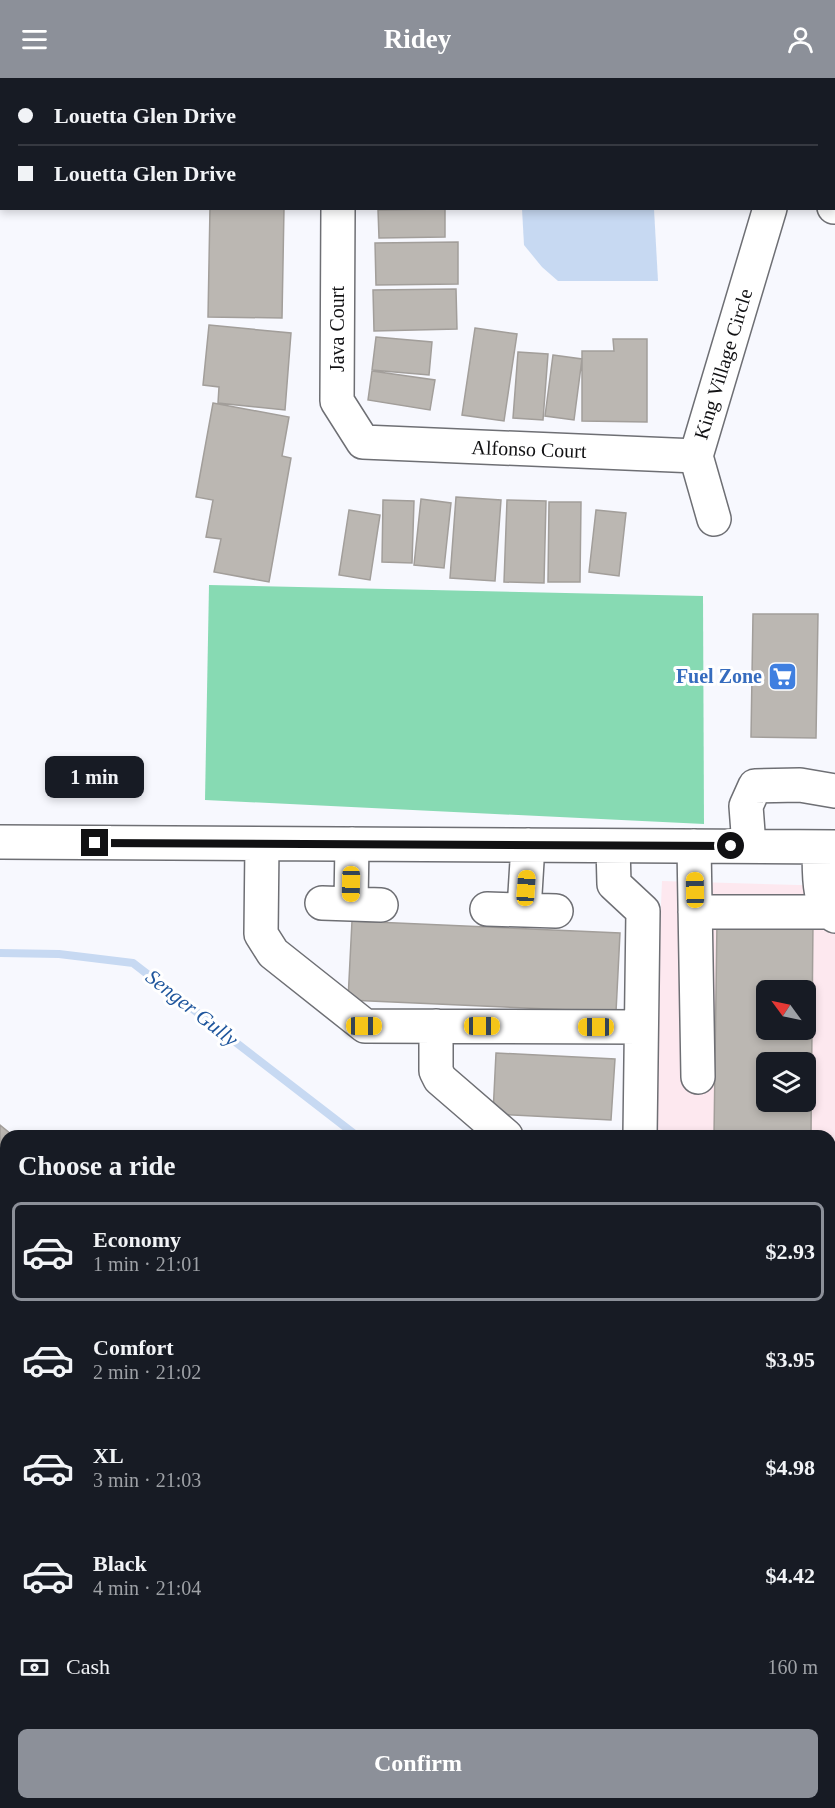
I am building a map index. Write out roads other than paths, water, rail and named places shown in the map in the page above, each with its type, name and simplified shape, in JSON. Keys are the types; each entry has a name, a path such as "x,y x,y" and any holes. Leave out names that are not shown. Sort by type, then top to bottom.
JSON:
{"street":[{"name":"Java Court","path":"338,210 337,401 363,442"},
{"name":"King Village Circle","path":"714,519 696,456 769,210"},
{"name":"Alfonso Court","path":"363,442 696,456"},
{"path":"749,846 746,806 755,786 800,785 835,790"},
{"path":"0,842 827,847 822,896 832,914 695,912"},
{"path":"262,844 261,934 273,953 364,1026 641,1027"},
{"path":"351,904 352,844"},
{"path":"487,909 540,910 528,845"},
{"path":"613,846 614,884 643,911 640,1130"},
{"path":"694,846 698,1077"},
{"path":"436,1026 436,1071 440,1079 500,1130"}],"water":[{"path":"522,210 654,210 658,281 558,281 542,267 524,245"}],"waterway":[{"name":"Senger Gully","path":"0,953 59,954 133,963 349,1130"}],"place":[{"name":"Fuel Zone","path":"783,676"}]}
